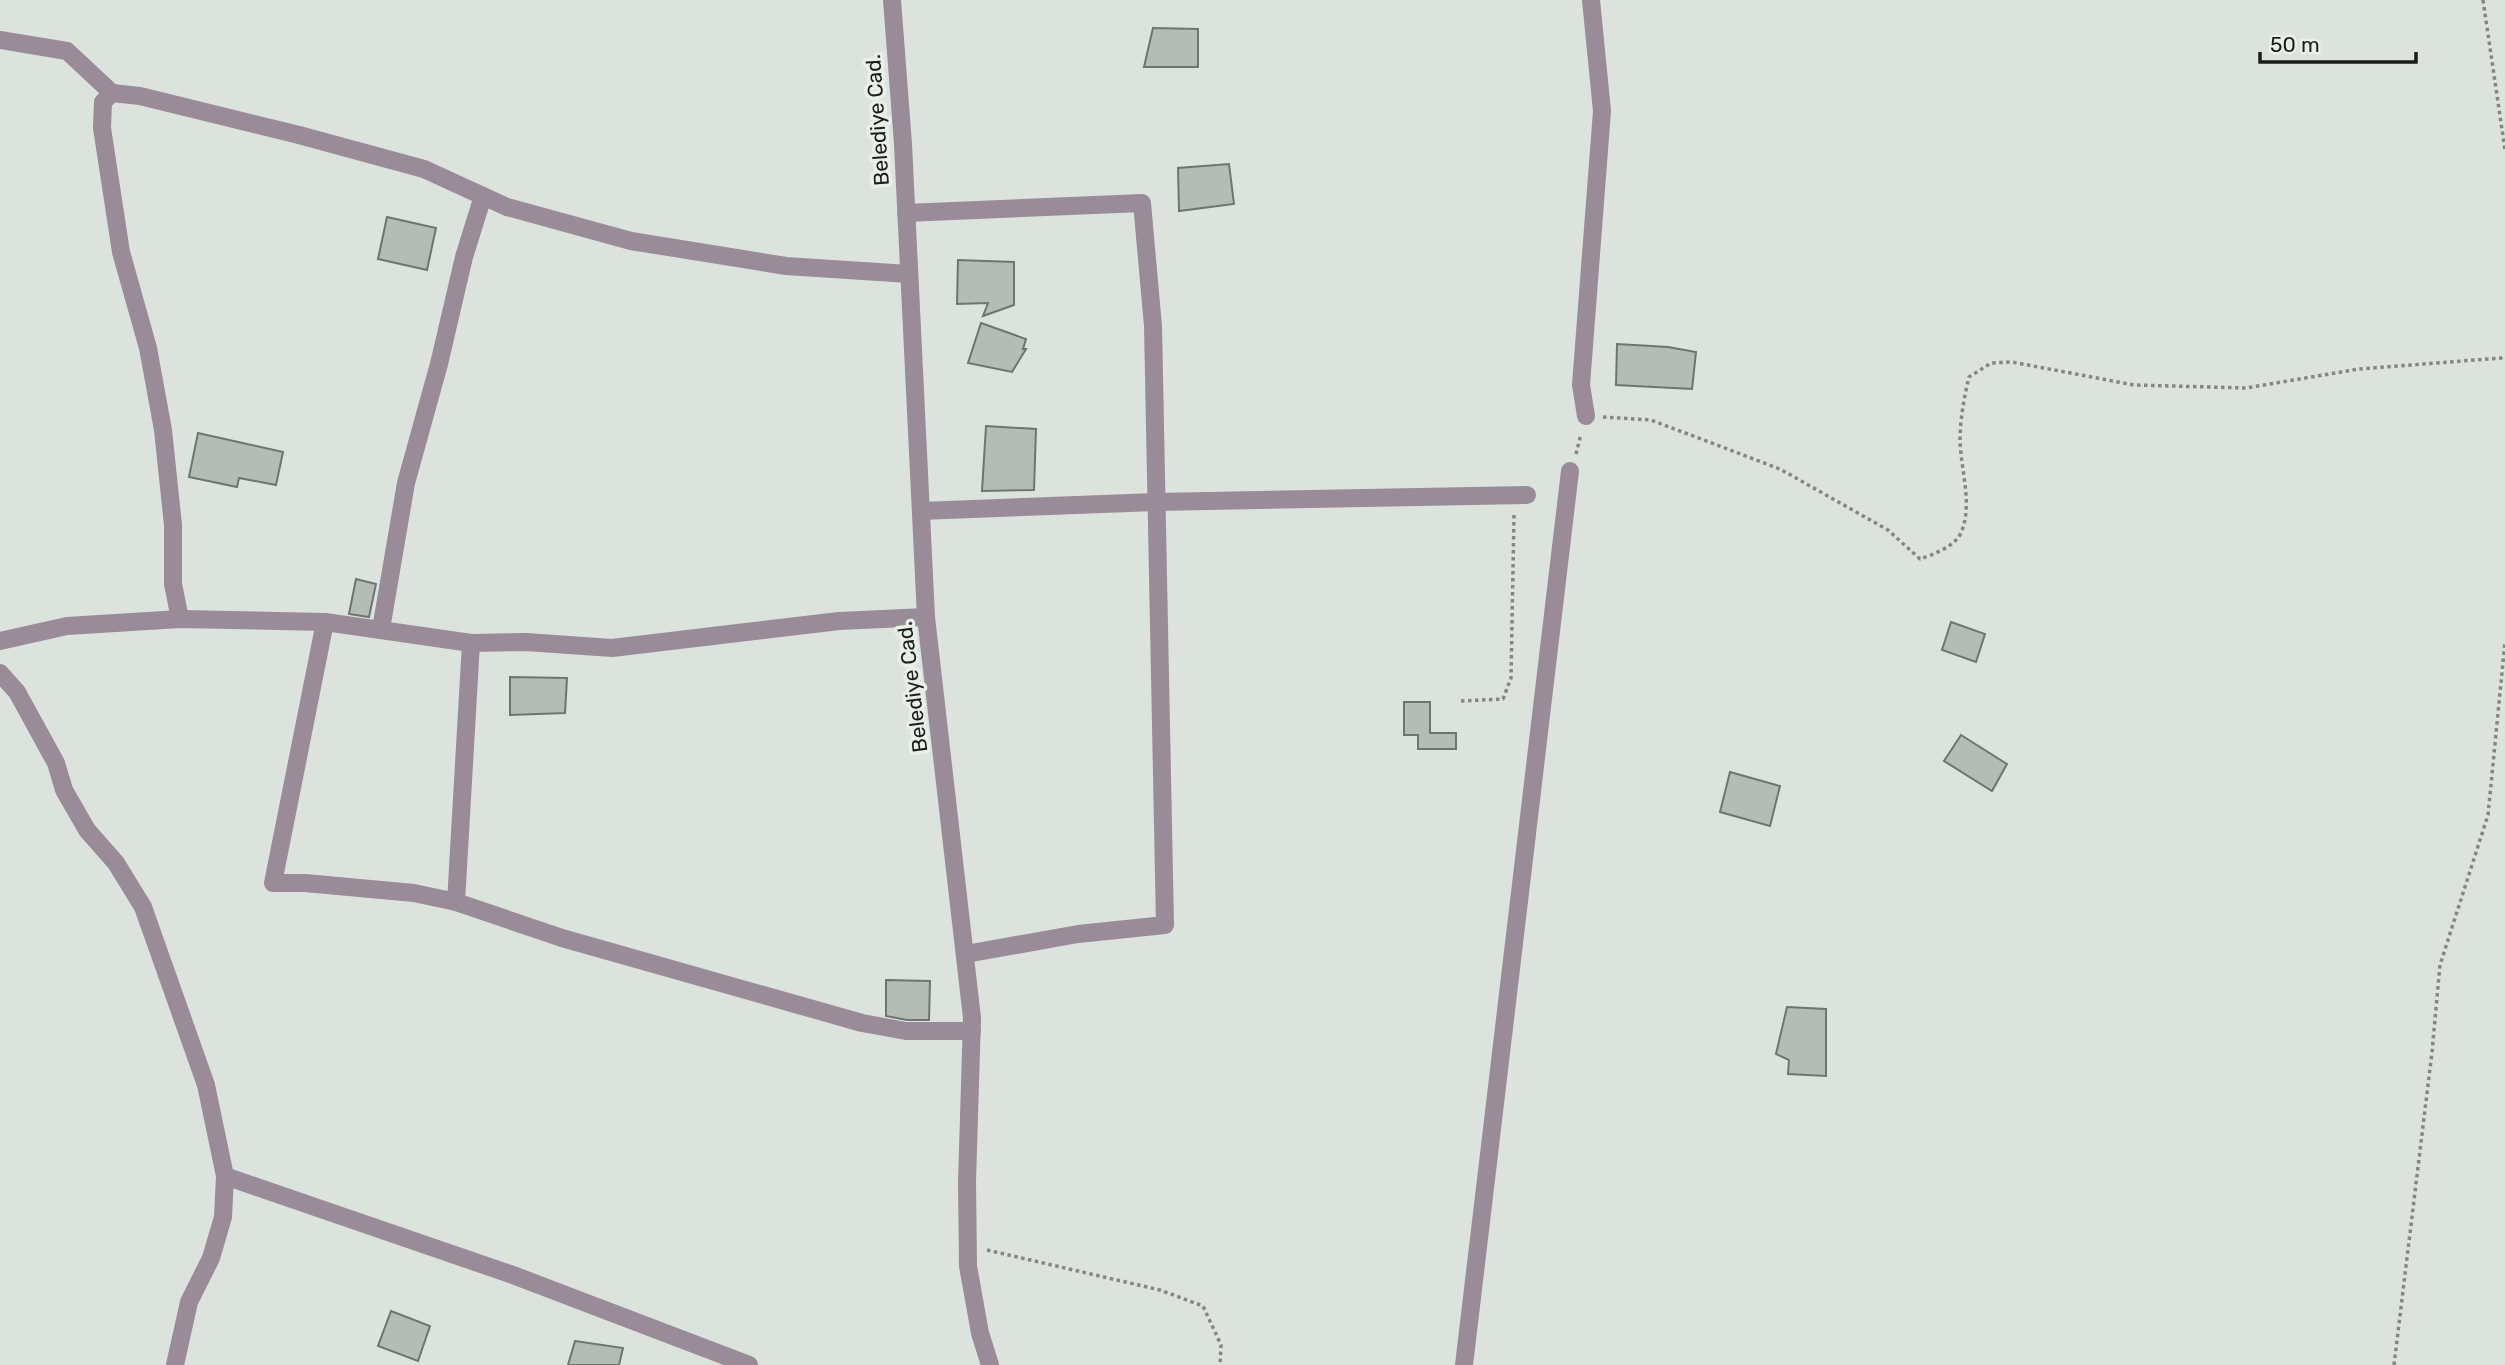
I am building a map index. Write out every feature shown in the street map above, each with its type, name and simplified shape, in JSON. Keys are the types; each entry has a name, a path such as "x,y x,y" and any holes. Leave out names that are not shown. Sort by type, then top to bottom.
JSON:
{"street":[{"name":"Belediye Cad.","path":"892,0 906,213 926,617 966,954 972,1031 967,1182 968,1266 980,1333 990,1365"},
{"path":"1586,416 1581,385 1602,111 1591,0"},
{"path":"0,40 67,51 112,93 140,96 411,166 507,207 631,241 786,265 909,274"},
{"path":"112,93 103,102 102,128 121,252 148,348 163,430 173,525 173,584 180,619"},
{"path":"381,629 406,483 439,364 464,257 484,196"},
{"path":"906,213 1142,203 1153,326 1165,925 1078,934 966,954"},
{"path":"1464,1365 1570,471"},
{"path":"921,511 1156,502 1521,495"},
{"path":"0,642 67,626 180,619 325,622 471,643 526,642 612,648 839,621 926,617"},
{"path":"325,622 273,883 305,883 414,893 456,902 562,938 862,1023 906,1031 972,1031"},
{"path":"456,902 471,643"},
{"path":"0,673 24,704 56,763 64,790 87,830 116,863 143,907 206,1085 225,1177 223,1217 211,1258 189,1302 175,1365"},
{"path":"225,1177 513,1275 749,1365"}],"path":[{"path":"2483,0 2505,150"},
{"path":"1570,471 1586,416 1651,420 1780,469 1888,530 1920,559 1941,551 1960,535 1966,502 1960,440 1963,403 1969,377 1991,363 2012,362 2134,385 2246,388 2359,369 2505,356"},
{"path":"1461,701 1503,699 1511,678 1521,495"},
{"path":"2394,1365 2440,965 2488,815 2505,642"},
{"path":"968,1245 1160,1290 1203,1306 1220,1345 1220,1365"}],"building":[{"path":"1153,28 1198,29 1198,67 1144,67"},
{"path":"1229,164 1234,204 1179,211 1178,168"},
{"path":"387,217 436,228 427,270 378,259"},
{"path":"958,260 1014,262 1014,305 983,316 988,303 957,304"},
{"path":"981,323 1026,339 1023,349 1026,349 1012,372 968,363"},
{"path":"1617,344 1668,347 1696,352 1692,389 1616,385"},
{"path":"986,426 1036,429 1034,490 982,491"},
{"path":"198,433 283,452 276,485 239,478 237,487 189,477"},
{"path":"356,579 376,584 369,617 349,614"},
{"path":"1951,622 1985,634 1976,662 1942,650"},
{"path":"510,677 567,678 565,713 510,715"},
{"path":"1404,702 1430,702 1430,733 1456,733 1456,749 1418,749 1418,735 1404,735"},
{"path":"1961,735 2007,764 1992,791 1944,761"},
{"path":"1730,772 1780,786 1770,826 1720,812"},
{"path":"886,980 930,981 929,1020 886,1016"},
{"path":"1787,1007 1826,1009 1826,1076 1788,1074 1789,1060 1776,1054"},
{"path":"391,1311 430,1326 418,1361 378,1346"},
{"path":"575,1341 623,1348 619,1365 568,1365"}]}
